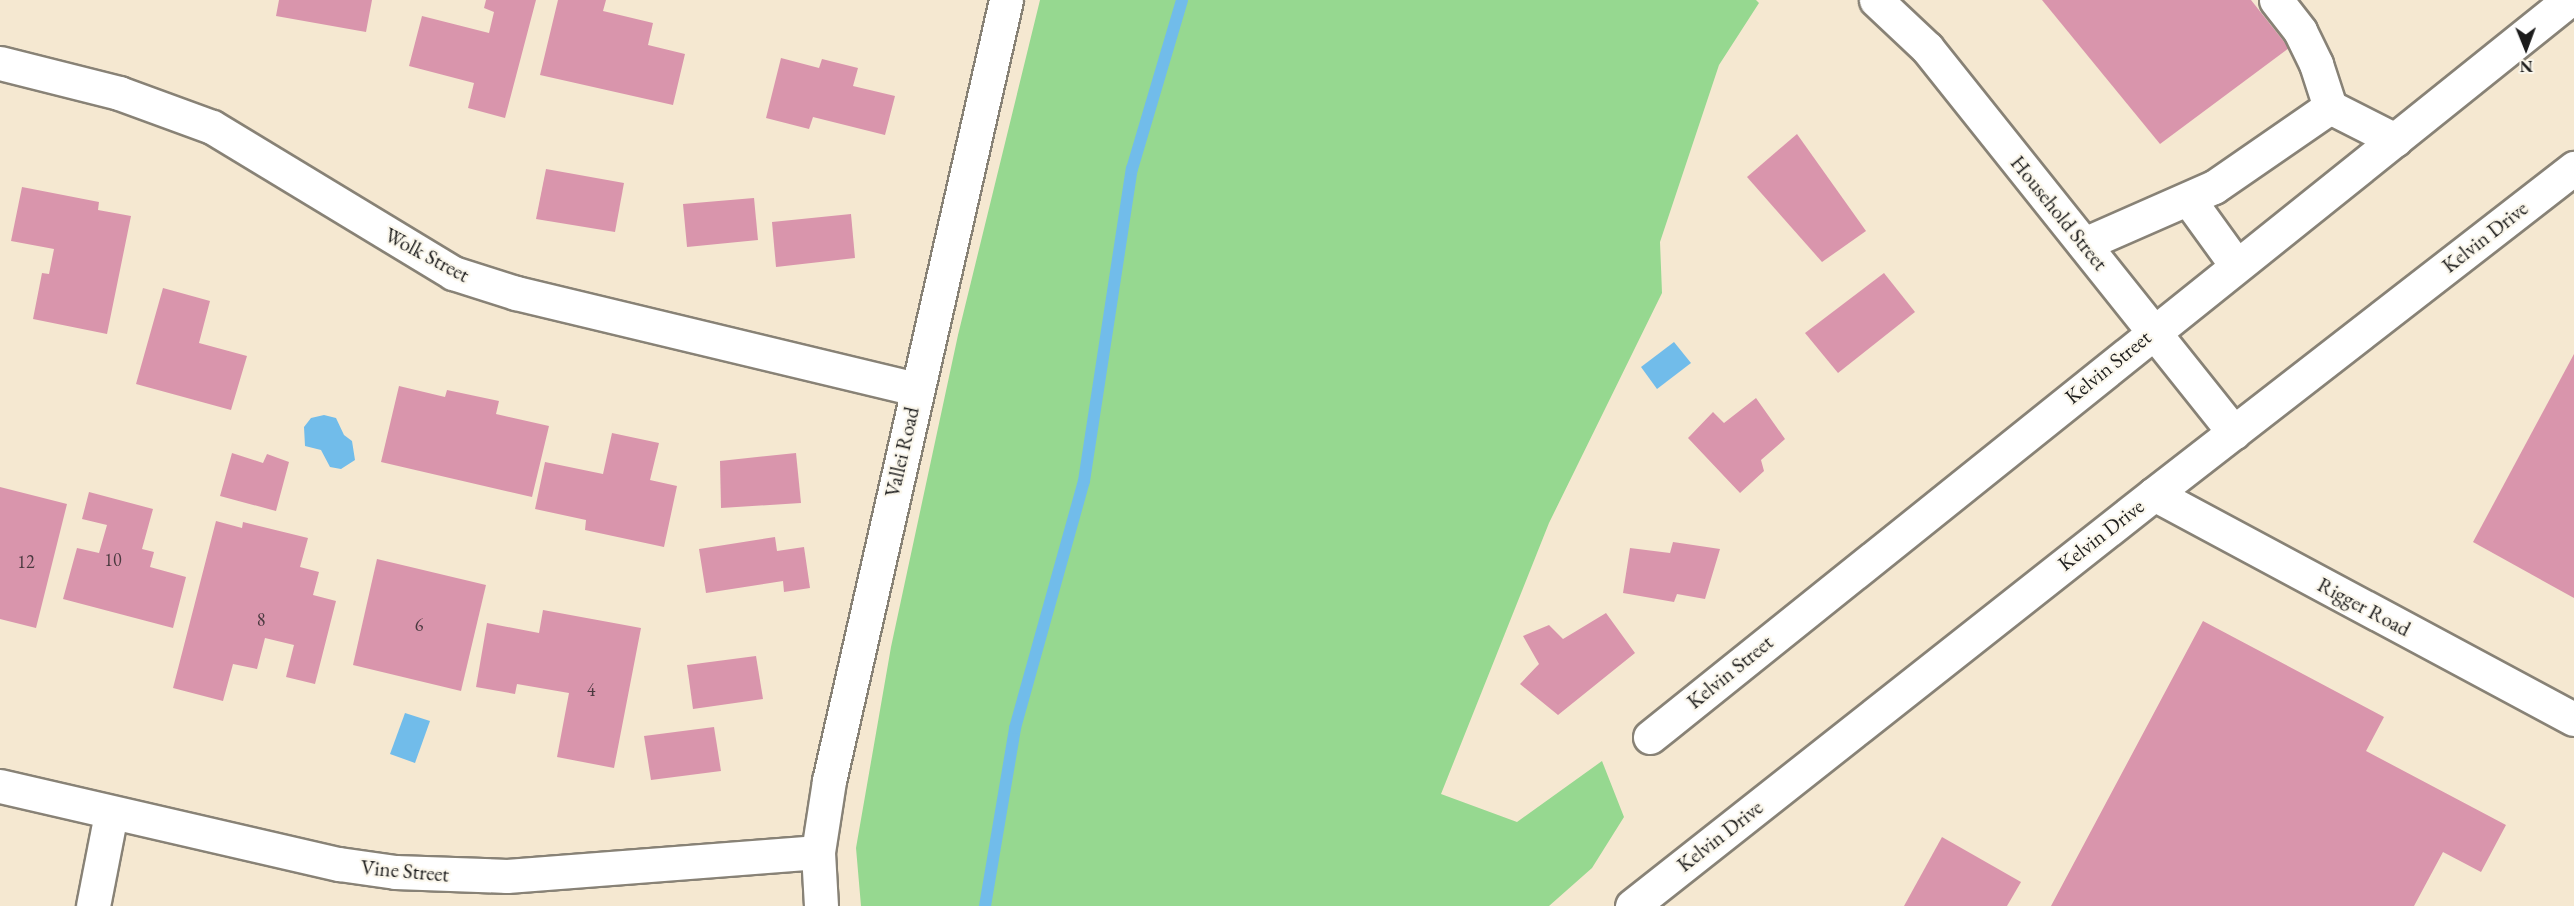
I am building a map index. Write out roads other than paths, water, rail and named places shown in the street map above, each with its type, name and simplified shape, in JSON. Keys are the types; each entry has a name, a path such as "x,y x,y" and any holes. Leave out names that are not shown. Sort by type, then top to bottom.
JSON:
{"street":[{"name":"Vallei Road","path":"821,906 818,852 829,781 1006,0"},
{"name":"Household Street","path":"1876,0 1927,48 2234,433"},
{"path":"2276,0 2300,32 2316,63 2330,107 2395,140"},
{"name":"Kelvin Street","path":"1650,737 2569,0"},
{"name":"Wolk Street","path":"0,63 119,93 212,127 453,273 516,293 916,389"},
{"path":"2084,244 2190,200 2330,107"},
{"name":"Kelvin Drive","path":"1632,906 2154,494 2574,168"},
{"path":"2190,200 2236,265"},
{"name":"Rigger Road","path":"2154,494 2574,719"},
{"name":"Vine Street","path":"0,786 339,864 443,876 507,876 818,852"},
{"path":"93,906 111,813"}],"water":[{"path":"1674,342 1691,363 1657,389 1641,367"},
{"path":"324,415 336,418 344,435 352,441 355,460 341,469 330,467 321,450 305,446 304,427 311,418"},
{"path":"405,713 430,721 415,763 390,754"}],"waterway":[{"path":"985,906 1015,728 1084,481 1132,169 1182,0"}]}
